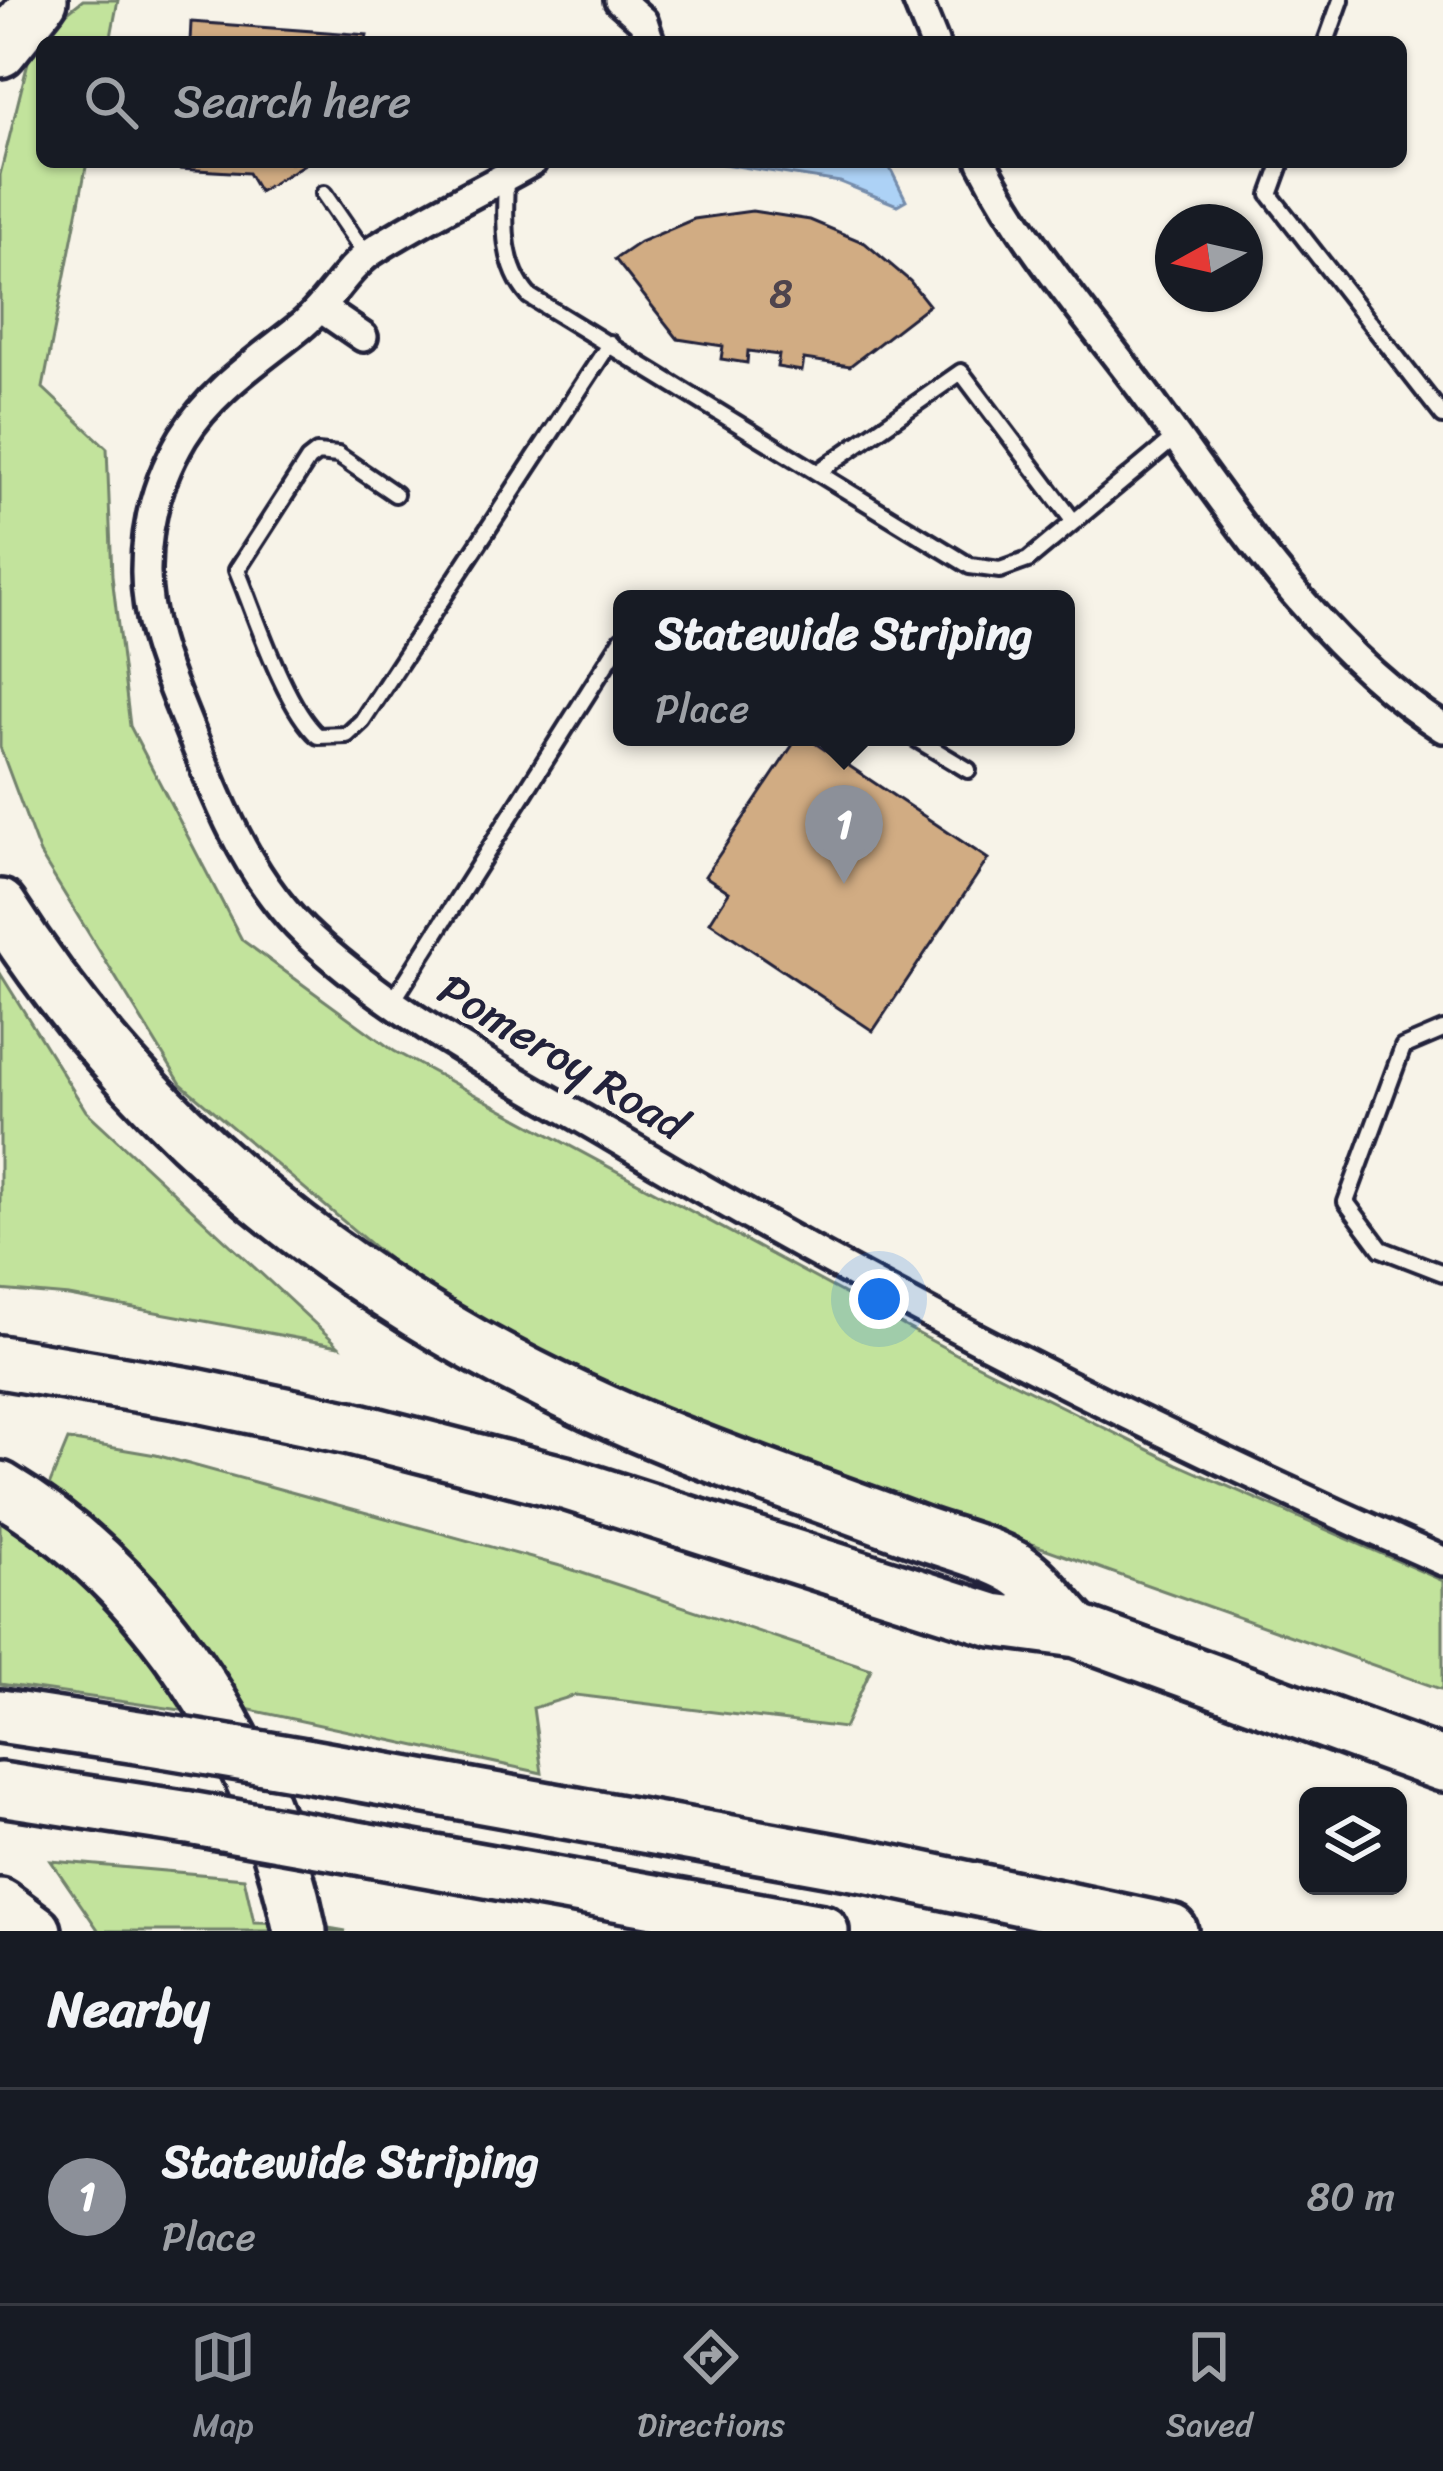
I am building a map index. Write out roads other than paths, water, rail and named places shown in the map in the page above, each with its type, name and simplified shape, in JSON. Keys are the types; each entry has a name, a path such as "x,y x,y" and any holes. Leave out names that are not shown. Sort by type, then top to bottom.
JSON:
{"highway":[{"path":"0,51 41,0"},
{"path":"1,906 46,974 105,1049 206,1155 350,1270 430,1322 593,1407 1015,1568 1077,1631"},
{"path":"0,1362 351,1428 565,1484 993,1620 1077,1631 1443,1765"},
{"path":"0,1488 43,1516 121,1585 193,1675 255,1785 276,1840 300,1931"},
{"path":"0,1716 305,1765 847,1863 1171,1931"},
{"path":"0,1789 822,1931"},
{"path":"0,1905 35,1931"}],"street":[{"path":"619,0 643,22 648,36"},
{"path":"917,0 932,36"},
{"name":"Pomeroy Road","path":"522,168 366,255 322,309 220,392 182,439 162,481 149,525 150,617 162,662 229,827 252,867 310,938 393,1001 472,1054 681,1178 1123,1412 1443,1561"},
{"path":"985,168 1021,229 1292,589 1365,671 1443,728"},
{"path":"322,309 363,338"}],"lane":[{"path":"1328,36 1341,0"},
{"path":"1280,168 1270,195 1443,416"},
{"path":"506,177 505,230 512,277 529,296 980,569 1020,565 1177,436"},
{"path":"324,194 366,255"},
{"path":"395,494 338,455 317,453 237,570 277,668 318,736 337,738 356,729 610,343"},
{"path":"818,472 961,372 1074,522"},
{"path":"393,1001 613,653"},
{"path":"928,746 968,770"},
{"path":"1443,1030 1403,1047 1346,1202 1381,1250 1443,1273"}],"water":[{"path":"749,168 890,168 906,200 897,205 840,182"}],"place":[{"name":"Statewide Striping","path":"844,884"}]}
